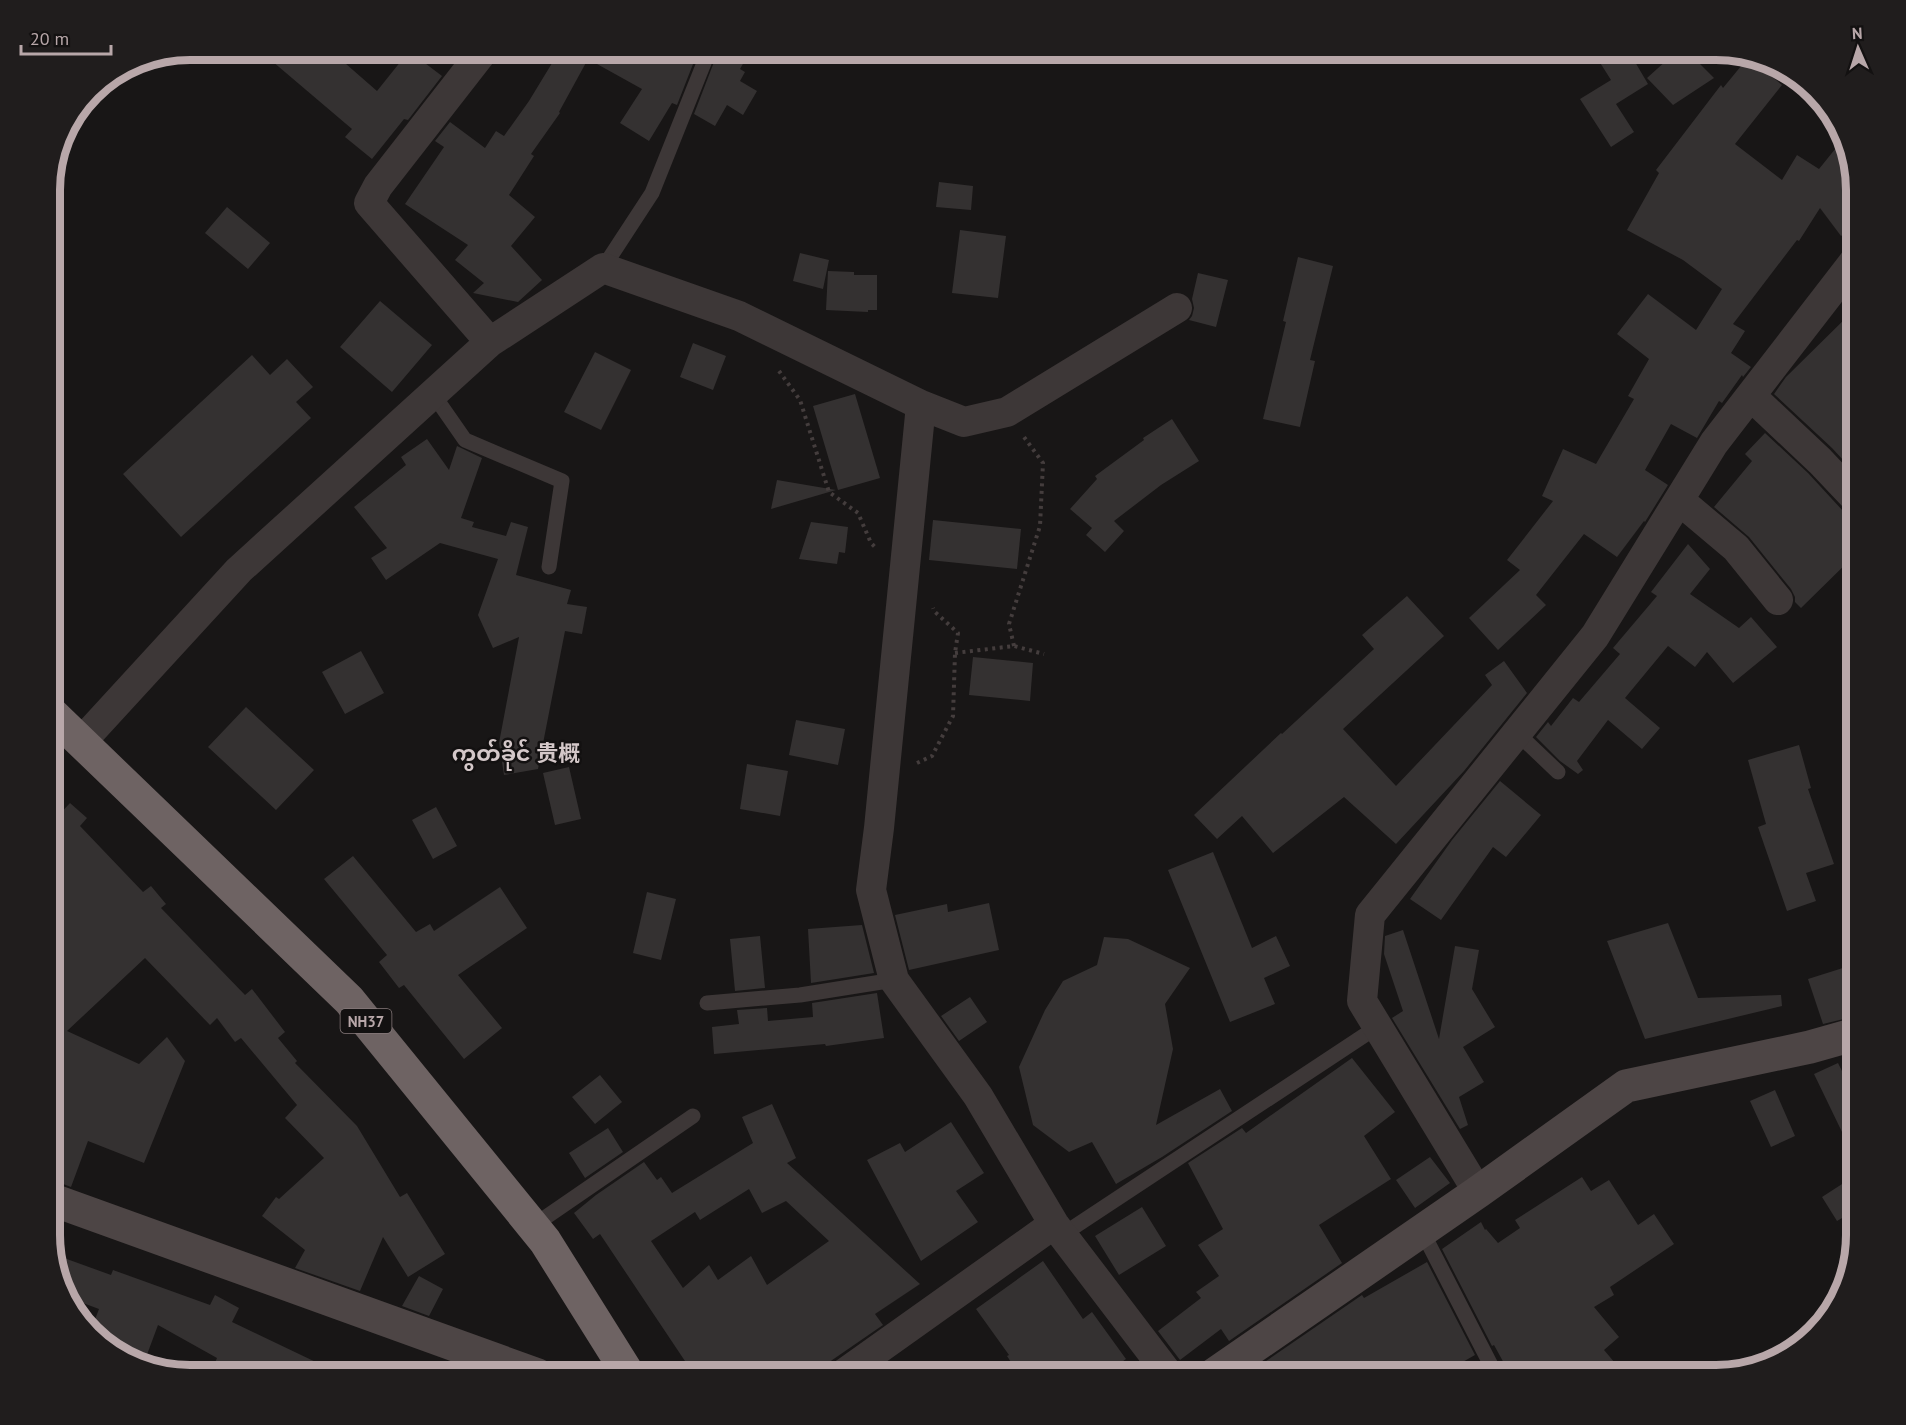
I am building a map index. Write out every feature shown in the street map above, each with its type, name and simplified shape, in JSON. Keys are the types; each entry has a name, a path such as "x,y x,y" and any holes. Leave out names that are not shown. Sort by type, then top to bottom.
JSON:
{"highway":[{"name":"NH37","path":"60,721 349,1000 545,1241 622,1365"}],"street":[{"path":"476,60 378,186 369,203 490,342"},
{"path":"82,741 239,570 490,342 603,268 739,316 921,405 964,422 1007,412 1177,308"},
{"path":"1478,1192 1362,1001 1370,915 1595,636 1714,443 1846,273"},
{"path":"1751,396 1846,488"},
{"path":"921,405 871,890 894,980 978,1096 1058,1229 1161,1365"},
{"path":"1679,500 1736,548 1778,600"},
{"path":"1229,1365 1626,1086 1810,1047 1846,1037"},
{"path":"60,1203 466,1364"},
{"path":"858,1365 1058,1229"}],"lane":[{"path":"603,268 652,193 705,63"},
{"path":"433,394 465,440 562,481 549,567"},
{"path":"1517,733 1558,772"},
{"path":"707,1003 800,995 894,980"},
{"path":"1058,1229 1377,1027"},
{"path":"533,1226 693,1116"},
{"path":"1422,1231 1490,1365"}],"path":[{"path":"773,363 800,400 829,492 858,513 871,543 902,576 925,587 934,611 958,633 953,716 932,756 883,779"},
{"path":"1007,412 1043,463 1040,526 1009,624 1014,646"},
{"path":"955,653 1014,646 1044,654"}],"building":[{"path":"271,60 341,60 377,91 402,60 421,60 442,76 408,120 404,119 372,159 345,137 352,129"},
{"path":"554,60 587,60 560,113 531,154 534,156 509,195 535,217 511,246 542,280 518,302 473,293 484,283 455,260 468,245 405,204 444,147 435,141 450,122 485,148 496,131 504,136"},
{"path":"590,60 695,60 677,105 672,103 649,141 620,123 642,89"},
{"path":"712,60 744,62 740,69 745,72 740,81 757,91 743,115 727,105 715,126 694,114 714,62"},
{"path":"1598,60 1634,60 1648,84 1616,104 1634,132 1611,147 1580,99 1611,80"},
{"path":"1667,60 1696,60 1714,78 1673,105 1647,78"},
{"path":"1744,63 1763,69 1782,85 1735,144 1782,180 1797,155 1819,169 1838,146 1845,173 1846,232 1841,236 1820,208 1799,241 1797,240 1733,324 1745,331 1731,353 1751,367 1743,377 1742,375 1722,403 1719,401 1697,438 1671,424 1645,470 1668,485 1645,522 1617,557 1584,534 1536,595 1546,605 1498,650 1469,618 1520,570 1507,560 1553,501 1542,496 1563,449 1596,464 1634,399 1628,396 1649,359 1617,334 1648,294 1696,330 1722,289 1683,260 1627,230 1659,173 1656,170 1721,85 1723,88"},
{"path":"939,182 973,186 971,210 936,207"},
{"path":"227,207 270,243 248,269 205,233"},
{"path":"960,230 1006,236 998,298 952,293"},
{"path":"800,253 829,260 823,289 793,281"},
{"path":"1298,257 1333,266 1310,360 1315,361 1300,427 1263,419 1286,322 1283,321"},
{"path":"828,271 854,272 854,275 877,275 877,310 868,310 868,312 826,310"},
{"path":"1198,273 1228,280 1216,327 1189,320 1194,308 1192,299"},
{"path":"380,301 432,345 392,392 340,347"},
{"path":"1846,318 1846,463 1774,394 1786,377"},
{"path":"693,343 726,356 713,390 680,377"},
{"path":"595,352 631,370 601,430 564,412"},
{"path":"252,355 270,375 287,359 313,387 296,402 311,418 181,537 123,474"},
{"path":"855,394 880,478 838,490 813,406"},
{"path":"1172,419 1199,461 1161,485 1114,521 1124,531 1105,552 1086,535 1092,528 1070,509 1097,479 1095,476 1144,440 1143,438"},
{"path":"1765,433 1846,512 1846,564 1801,608 1795,602 1791,589 1749,537 1714,507 1752,461 1745,454"},
{"path":"427,439 449,470 457,446 482,458 461,518 474,522 472,527 506,536 511,522 528,527 516,575 571,590 567,604 587,607 582,634 565,631 538,769 504,775 499,743 519,637 493,648 478,615 498,559 440,543 386,580 371,558 387,548 354,507 406,465 401,457"},
{"path":"777,480 836,490 771,509"},
{"path":"933,520 1021,529 1017,569 929,560"},
{"path":"811,522 848,527 845,553 839,552 837,564 799,559"},
{"path":"1688,544 1710,569 1690,594 1739,628 1751,617 1777,647 1733,683 1707,652 1695,667 1668,646 1625,698 1660,728 1642,749 1608,720 1577,761 1583,770 1578,774 1560,761 1536,737 1548,722 1551,726 1573,698 1579,702 1620,654 1613,648 1657,596 1651,592"},
{"path":"1407,596 1444,636 1343,729 1396,786 1492,685 1485,675 1504,661 1527,693 1464,771 1396,844 1344,797 1273,853 1242,816 1217,839 1194,815 1374,649 1362,635"},
{"path":"361,651 384,693 345,714 322,672"},
{"path":"973,657 1033,663 1030,701 969,695"},
{"path":"246,707 314,770 276,810 208,747"},
{"path":"796,720 845,729 838,765 789,755"},
{"path":"1799,745 1811,788 1808,789 1834,864 1806,873 1816,901 1787,911 1758,827 1766,824 1748,760"},
{"path":"747,764 788,771 780,816 740,809"},
{"path":"569,767 581,819 555,825 543,773"},
{"path":"1500,781 1541,815 1506,857 1493,847 1441,920 1410,899 1452,840"},
{"path":"70,803 87,818 80,826 143,892 151,886 166,904 161,908 245,995 252,989 285,1032 278,1038 297,1061 295,1063 357,1126 400,1197 407,1193 445,1254 408,1277 383,1237 360,1291 295,1268 305,1250 262,1216 276,1197 279,1199 324,1158 285,1118 297,1105 241,1038 235,1042 217,1018 210,1025 145,958 67,1031 139,1064 167,1037 185,1061 144,1163 88,1141 71,1187 60,1183 60,814"},
{"path":"436,807 457,846 433,859 412,820"},
{"path":"1213,852 1252,948 1276,936 1290,966 1264,978 1275,1004 1230,1022 1168,870"},
{"path":"353,856 416,932 430,924 434,931 500,887 527,928 458,975 502,1028 464,1059 404,985 399,988 379,962 387,955 324,879"},
{"path":"647,892 676,899 661,960 633,953"},
{"path":"989,903 999,950 909,970 895,915 947,904 948,912"},
{"path":"1668,923 1698,998 1781,995 1782,1006 1645,1039 1607,941"},
{"path":"862,925 874,973 811,983 808,929"},
{"path":"1403,930 1439,1039 1455,946 1479,950 1472,989 1495,1027 1463,1047 1484,1082 1459,1097 1468,1125 1460,1129 1392,1018 1403,1011 1384,954 1385,936"},
{"path":"760,936 765,988 735,991 730,939"},
{"path":"1104,937 1128,939 1190,968 1165,1004 1173,1049 1156,1125 1220,1089 1232,1111 1116,1184 1092,1142 1069,1152 1033,1125 1019,1067 1045,1010 1063,981 1097,965"},
{"path":"1846,967 1846,1018 1823,1024 1808,979"},
{"path":"877,993 884,1038 826,1046 825,1044 714,1054 712,1027 739,1024 737,1010 767,1008 768,1021 813,1017 812,1003"},
{"path":"970,997 987,1022 959,1041 941,1016"},
{"path":"1352,1058 1395,1112 1364,1136 1391,1179 1319,1225 1342,1263 1229,1341 1221,1329 1180,1360 1158,1331 1201,1298 1196,1292 1219,1276 1198,1245 1223,1229 1188,1163 1242,1128 1246,1133"},
{"path":"1838,1063 1844,1075 1846,1074 1846,1140 1814,1074"},
{"path":"600,1075 622,1102 595,1124 572,1097"},
{"path":"1775,1090 1795,1136 1771,1147 1750,1101"},
{"path":"772,1104 796,1158 787,1163 920,1284 875,1314 883,1325 825,1365 688,1365 600,1234 593,1239 574,1213 644,1162 657,1180 661,1177 672,1193 753,1143 742,1117","holes":["749,1189 762,1213 786,1201 829,1241 767,1285 751,1256 718,1280 709,1265 683,1288 651,1241 695,1212 700,1220"]},
{"path":"951,1122 984,1173 956,1191 978,1222 921,1261 867,1160 900,1143 905,1152"},
{"path":"608,1128 623,1152 585,1178 569,1153"},
{"path":"1430,1157 1450,1183 1415,1208 1396,1180"},
{"path":"1582,1177 1591,1191 1609,1180 1638,1225 1654,1214 1674,1244 1610,1287 1614,1295 1594,1307 1619,1337 1604,1350 1615,1363 1613,1365 1505,1365 1494,1345 1492,1346 1442,1249 1481,1222 1485,1230 1498,1243 1520,1228 1515,1220"},
{"path":"1846,1181 1846,1216 1837,1221 1822,1197"},
{"path":"1142,1207 1166,1246 1119,1275 1095,1236"},
{"path":"63,1257 111,1275 113,1270 210,1305 215,1295 239,1308 232,1322 322,1365 214,1365 217,1358 158,1325 146,1357 118,1343 98,1327 94,1322 99,1309 79,1301 64,1268"},
{"path":"1043,1261 1083,1319 1092,1312 1126,1359 1118,1365 1013,1365 1007,1356 1009,1355 976,1309"},
{"path":"1427,1262 1475,1355 1457,1365 1260,1365 1362,1295 1364,1298"},
{"path":"419,1276 443,1289 429,1316 402,1306"}],"district":[{"name":"ကွတ်ခိုင် 贵概","path":"516,753"}]}
